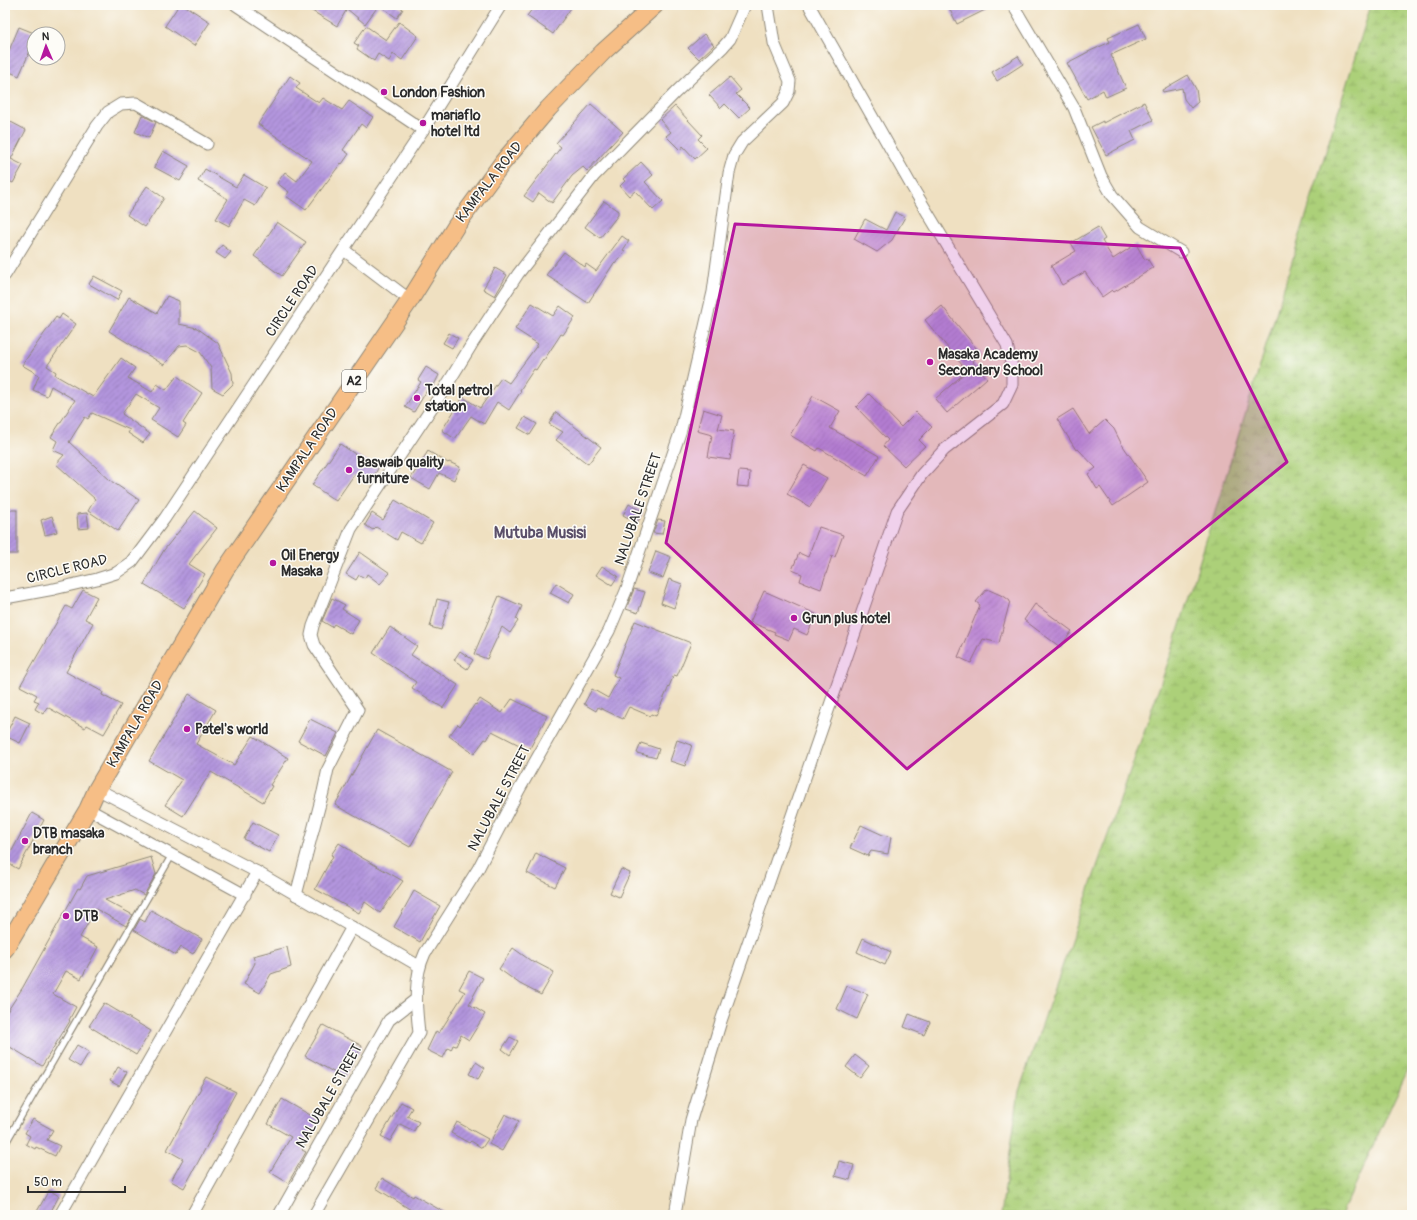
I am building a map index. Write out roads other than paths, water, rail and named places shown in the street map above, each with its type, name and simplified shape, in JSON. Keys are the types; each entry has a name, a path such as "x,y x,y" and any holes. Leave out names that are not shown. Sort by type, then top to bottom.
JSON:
{"main road":[{"name":"KAMPALA ROAD","path":"97,789 225,570 410,300 456,226 503,162 548,109 603,52 655,5"},
{"name":"A2","path":"5,949 12,932 88,809 97,789"}],"street":[{"path":"236,5 423,130"},
{"name":"CIRCLE ROAD","path":"5,598 97,579 116,573 132,562 165,518 344,250 423,130 502,5"},
{"path":"296,895 328,769 358,710 314,645 312,635 313,626 351,529 445,388 518,274 594,176 676,92 723,48 730,39 745,5"},
{"name":"NALUBALE STREET","path":"314,1215 419,1033 416,1000 419,966 425,953 478,869 519,790 609,631 626,591 681,430 712,292 729,173 734,155 742,142 783,103 789,91 790,81 774,43 768,5"},
{"path":"675,1215 691,1120 721,1021 897,511 922,474 944,450 1003,404 1012,385 1012,367 1007,345 911,185 809,5"},
{"path":"1013,5 1074,108 1101,176 1112,195 1140,228 1180,252"},
{"path":"5,275 97,126 108,112 121,104 136,103 207,144"},
{"path":"344,250 410,300"},
{"path":"97,789 257,872 419,966"},
{"path":"88,809 245,895"},
{"path":"60,1215 257,872"},
{"path":"192,1215 352,927"},
{"name":"NALUBALE STREET","path":"279,1215 390,1020 416,1000"}],"lane":[{"path":"5,1144 172,855"}],"place":[{"name":"London Fashion","path":"384,92"},
{"name":"mariaflo hotel ltd","path":"423,123"},
{"name":"Masaka Academy Secondary School","path":"930,362"},
{"name":"Total petrol station","path":"417,398"},
{"name":"Baswaib quality furniture","path":"349,470"},
{"name":"Oil Energy Masaka","path":"273,563"},
{"name":"Grun plus hotel","path":"794,618"},
{"name":"Patel's world","path":"187,729"},
{"name":"DTB masaka branch","path":"25,841"},
{"name":"DTB","path":"66,916"}],"district":[{"name":"Mutuba Musisi","path":"540,533"}]}
